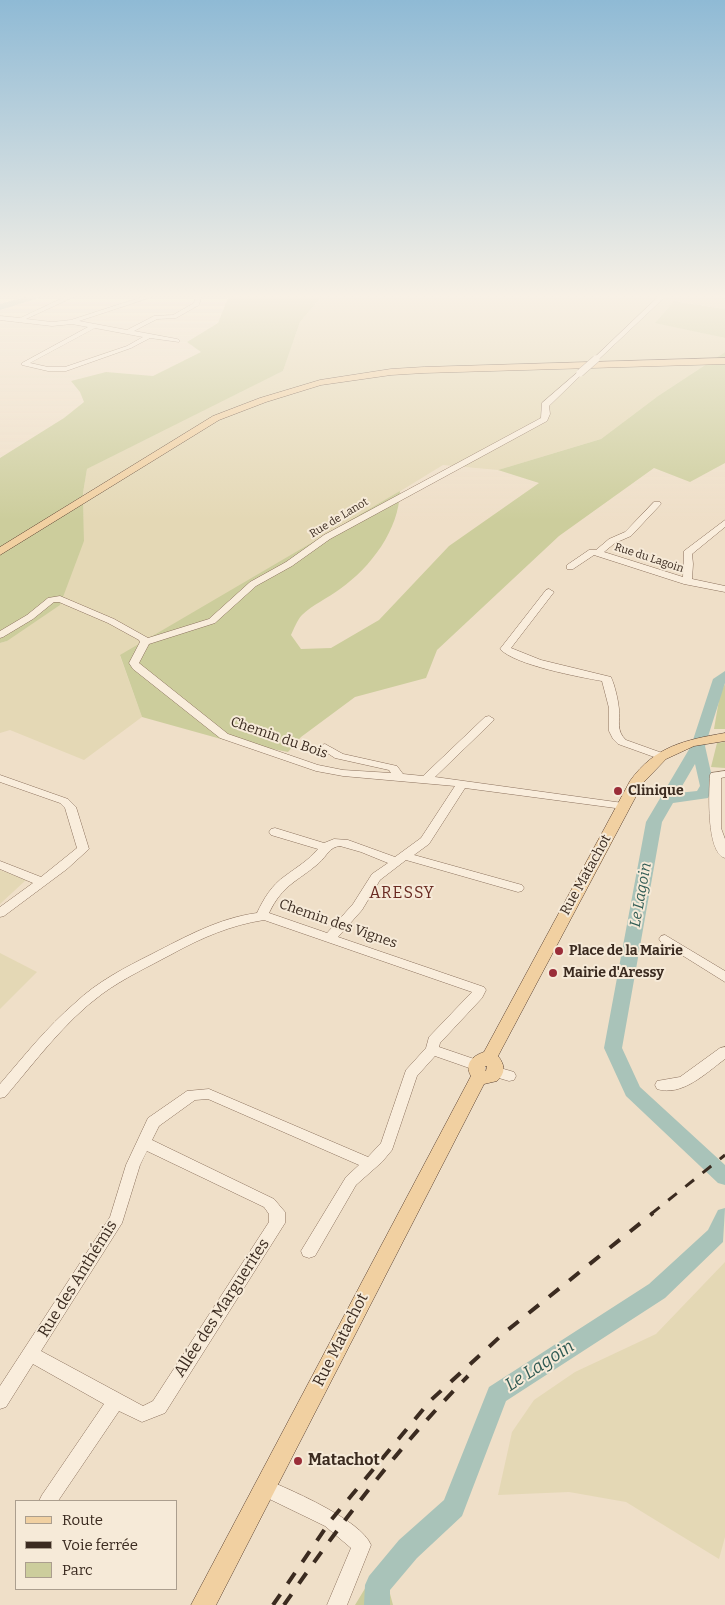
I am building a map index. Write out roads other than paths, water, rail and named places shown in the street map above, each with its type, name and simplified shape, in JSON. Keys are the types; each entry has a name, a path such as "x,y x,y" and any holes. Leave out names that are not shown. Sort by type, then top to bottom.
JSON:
{"main road":[{"path":"0,553 238,409 320,383 382,373 428,370"},
{"name":"Rue Matachot","path":"203,1605 264,1488 490,1070 579,886 637,781 661,756 691,743 719,737"}],"street":[{"name":"Rue de Lanot","path":"145,642 212,621 253,584 289,564 326,537 544,419 545,405 584,370"},
{"path":"598,553 612,541 628,534 657,504"},
{"path":"687,582 689,564 686,553 725,523"},
{"name":"Rue du Lagoin","path":"570,567 592,552 687,582 725,589"},
{"path":"549,592 506,649 514,654 561,668 607,679 614,708 614,731 617,737 622,742 661,756"},
{"path":"0,635 30,617 54,598 134,632 145,642"},
{"name":"Chemin du Bois","path":"145,642 135,658 134,662 137,667 224,736 316,768 343,773 426,779 623,806"},
{"path":"426,779 490,720"},
{"path":"325,747 339,756 393,768 399,776"},
{"path":"725,774 715,775 715,828 725,854"},
{"path":"0,778 64,801 70,808 82,849 65,867 41,882 0,913"},
{"path":"329,938 358,907 376,877 424,840 462,784"},
{"path":"275,832 326,847"},
{"path":"262,916 270,897 291,874 315,860 326,847 332,844 343,843 518,888"},
{"path":"0,865 41,882"},
{"name":"Chemin des Vignes","path":"0,1093 63,1023 112,981 188,940 247,917 262,916 479,990 477,996 434,1041 432,1050"},
{"path":"664,939 725,977"},
{"path":"309,1251 351,1180 387,1146 411,1074 432,1050 490,1070"},
{"path":"662,1085 683,1082 725,1052"},
{"name":"Rue des Anthémis","path":"0,1401 116,1219 133,1165 145,1143 153,1122 192,1095 209,1094 370,1164"},
{"name":"Allée des Marguerites","path":"31,1354 142,1414 159,1407 277,1223 278,1216 270,1203 145,1143"},
{"path":"49,1500 116,1401"},
{"path":"264,1488 331,1520 362,1545 337,1605"}],"waterway":[{"name":"Le Lagoin","path":"698,746 711,702 720,679 725,675"},
{"path":"668,799 703,795 707,786 698,746"},
{"name":"Le Lagoin","path":"698,746 654,822 613,1048 633,1091 659,1113 725,1177"},
{"name":"Le Lagoin","path":"377,1605 378,1585 408,1549 453,1508 497,1394 657,1291 716,1236 725,1216"}],"railway":[{"path":"651,1214 725,1155"},
{"path":"273,1605 331,1520 431,1400 504,1333 653,1213"},
{"path":"284,1605 371,1486 418,1430 468,1376"}],"place":[{"name":"Clinique","path":"618,791"},
{"name":"Place de la Mairie","path":"559,951"},
{"name":"Mairie d'Aressy","path":"553,973"},
{"name":"Matachot","path":"298,1461"}],"district":[{"name":"ARESSY","path":"402,894"}]}
